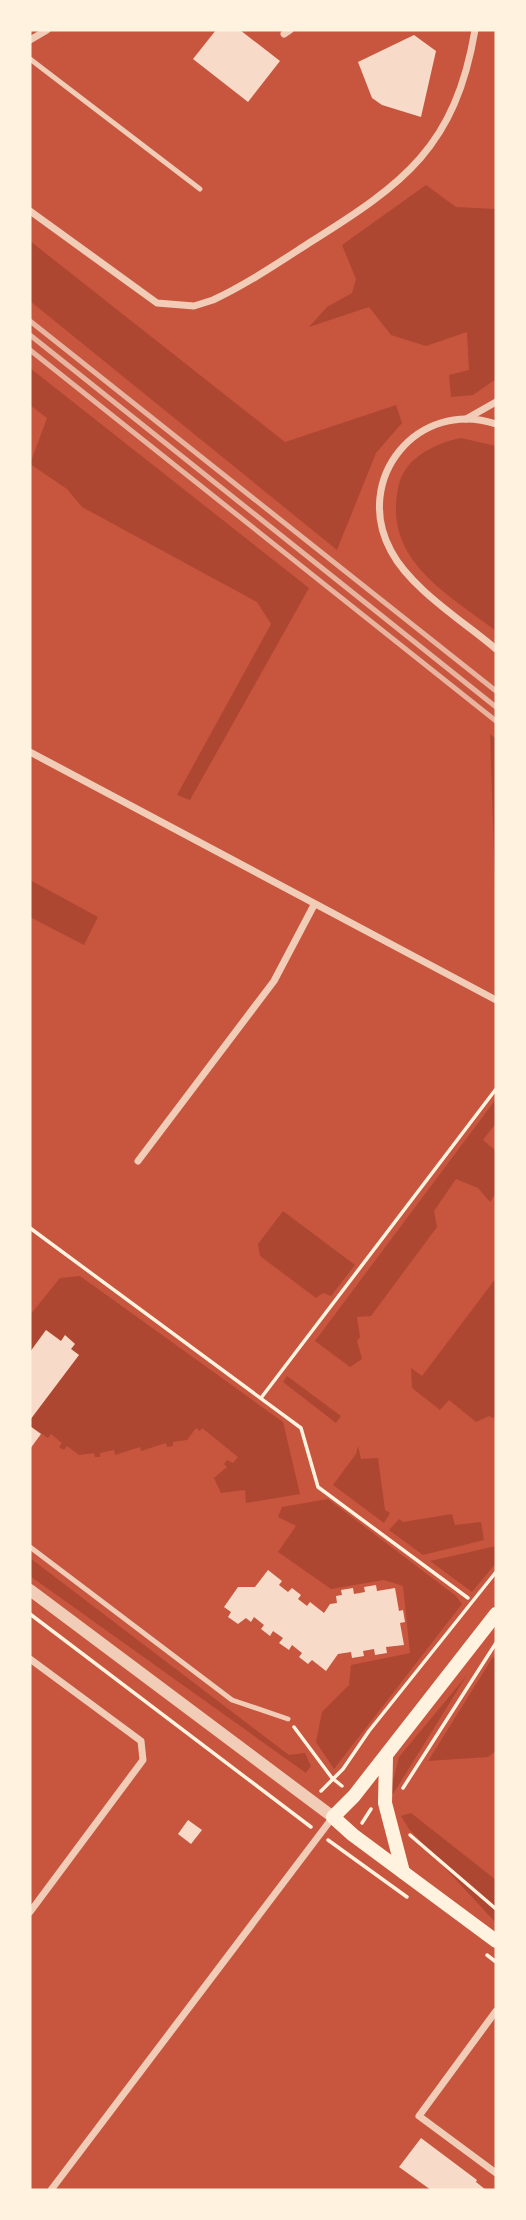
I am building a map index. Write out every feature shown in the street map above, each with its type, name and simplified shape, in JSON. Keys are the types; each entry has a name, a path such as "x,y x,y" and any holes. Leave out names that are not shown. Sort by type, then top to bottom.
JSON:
{"main road":[{"path":"496,1614 386,1755 333,1817 496,1941"},
{"path":"386,1755 385,1803 403,1872"}],"street":[{"path":"30,40 47,30"},
{"path":"30,211 157,303 194,306 213,300 327,232 396,185 441,134 469,65 475,30"},
{"path":"465,419 496,402"},
{"path":"496,424 465,419 437,422 405,442 387,469 378,520 391,551 409,576 496,649"},
{"path":"30,752 496,1000"},
{"path":"138,1161 274,981 314,905"},
{"path":"30,1591 333,1817 51,2190"},
{"path":"30,1659 141,1741 142,1760 30,1912"},
{"path":"496,2011 419,2116 496,2173"}],"lane":[{"path":"30,59 200,189"},
{"path":"30,1546 232,1700 288,1719"}],"path":[{"path":"261,1398 496,1089"},
{"path":"30,1228 301,1428 318,1487 468,1598"},
{"path":"288,1719 332,1778 344,1769 369,1731 496,1572"},
{"path":"30,1614 300,1817"},
{"path":"401,1790 496,1643"},
{"path":"403,1828 496,1909"}],"shaded area":[{"path":"426,185 456,207 496,209 496,379 473,395 451,397 449,375 469,370 467,332 426,346 391,335 369,307 309,327 327,307 352,293 356,279 342,245"},
{"path":"30,241 285,442 396,405 402,423 376,453 337,550 30,301"},
{"path":"30,368 309,588 190,800 177,795 271,624 257,602 82,507 67,489 30,464 47,418 30,405"},
{"path":"461,438 496,446 496,631 438,587 422,571 408,553 399,533 396,510 399,484 408,466 432,448"},
{"path":"490,734 496,739 496,915"},
{"path":"30,880 98,917 84,945 30,917"},
{"path":"496,1099 496,1123 483,1140 496,1151 496,1193 490,1202 478,1188 456,1179 434,1211 437,1227 371,1316 357,1317 360,1337 357,1341 362,1359 350,1367 315,1341"},
{"path":"283,1211 355,1265 331,1296 323,1293 316,1298 260,1256 258,1244"},
{"path":"80,1276 283,1422 300,1494 246,1503 245,1490 221,1493 214,1478 227,1467 224,1464 227,1460 233,1463 238,1457 202,1428 200,1431 196,1428 187,1440 173,1442 173,1446 167,1447 166,1443 141,1451 140,1447 115,1455 114,1450 95,1457 94,1453 79,1455 67,1446 64,1450 59,1447 62,1443 51,1434 48,1438 30,1426 30,1420 79,1355 71,1349 75,1343 65,1336 61,1341 46,1330 30,1352 30,1315 60,1278"},
{"path":"496,1278 496,1419 489,1416 476,1422 449,1400 440,1410 412,1388 411,1368 422,1376"},
{"path":"287,1376 341,1416 336,1423 283,1382"},
{"path":"358,1446 361,1459 378,1458 385,1510 390,1513 384,1523 333,1485 356,1454"},
{"path":"328,1499 456,1596 462,1604 334,1769 316,1742 322,1712 349,1685 351,1665 410,1653 403,1586 384,1580 331,1589 278,1552 296,1526 278,1517 282,1507"},
{"path":"452,1514 455,1525 481,1522 484,1540 423,1555 389,1530 399,1519 403,1522"},
{"path":"496,1546 496,1563 472,1592 430,1561"},
{"path":"30,1558 289,1755 305,1753 311,1766 306,1773 30,1576"},
{"path":"493,1657 496,1659 496,1751 488,1757 428,1761"},
{"path":"467,1675 393,1794 390,1792 399,1757"},
{"path":"411,1813 496,1880 496,1923 409,1829 401,1816"}],"building":[{"path":"216,30 240,30 280,61 248,102 193,59"},
{"path":"414,35 436,51 421,117 382,105 372,98 358,62"},
{"path":"46,1330 61,1341 65,1335 75,1344 71,1349 79,1355 30,1420 30,1352"},
{"path":"30,1426 41,1434 30,1449"},
{"path":"268,1570 282,1581 279,1585 288,1592 292,1588 301,1595 298,1599 307,1606 310,1602 324,1613 330,1604 337,1603 336,1596 342,1595 341,1590 353,1588 354,1594 365,1592 364,1587 376,1585 377,1591 395,1588 399,1611 403,1610 405,1622 400,1623 404,1645 386,1647 387,1653 375,1655 374,1649 363,1651 364,1656 352,1658 351,1652 338,1654 326,1671 312,1660 308,1664 299,1657 302,1653 292,1645 289,1650 279,1643 283,1638 273,1631 270,1636 261,1629 264,1625 254,1617 251,1622 246,1618 238,1624 228,1617 231,1612 224,1607 238,1587 255,1587"},
{"path":"188,1820 202,1830 191,1844 178,1834"},
{"path":"421,2138 477,2180 486,2190 431,2190 399,2167"}],"railway":[{"path":"30,321 496,691"},
{"path":"30,335 496,707"},
{"path":"30,350 496,721"}]}
